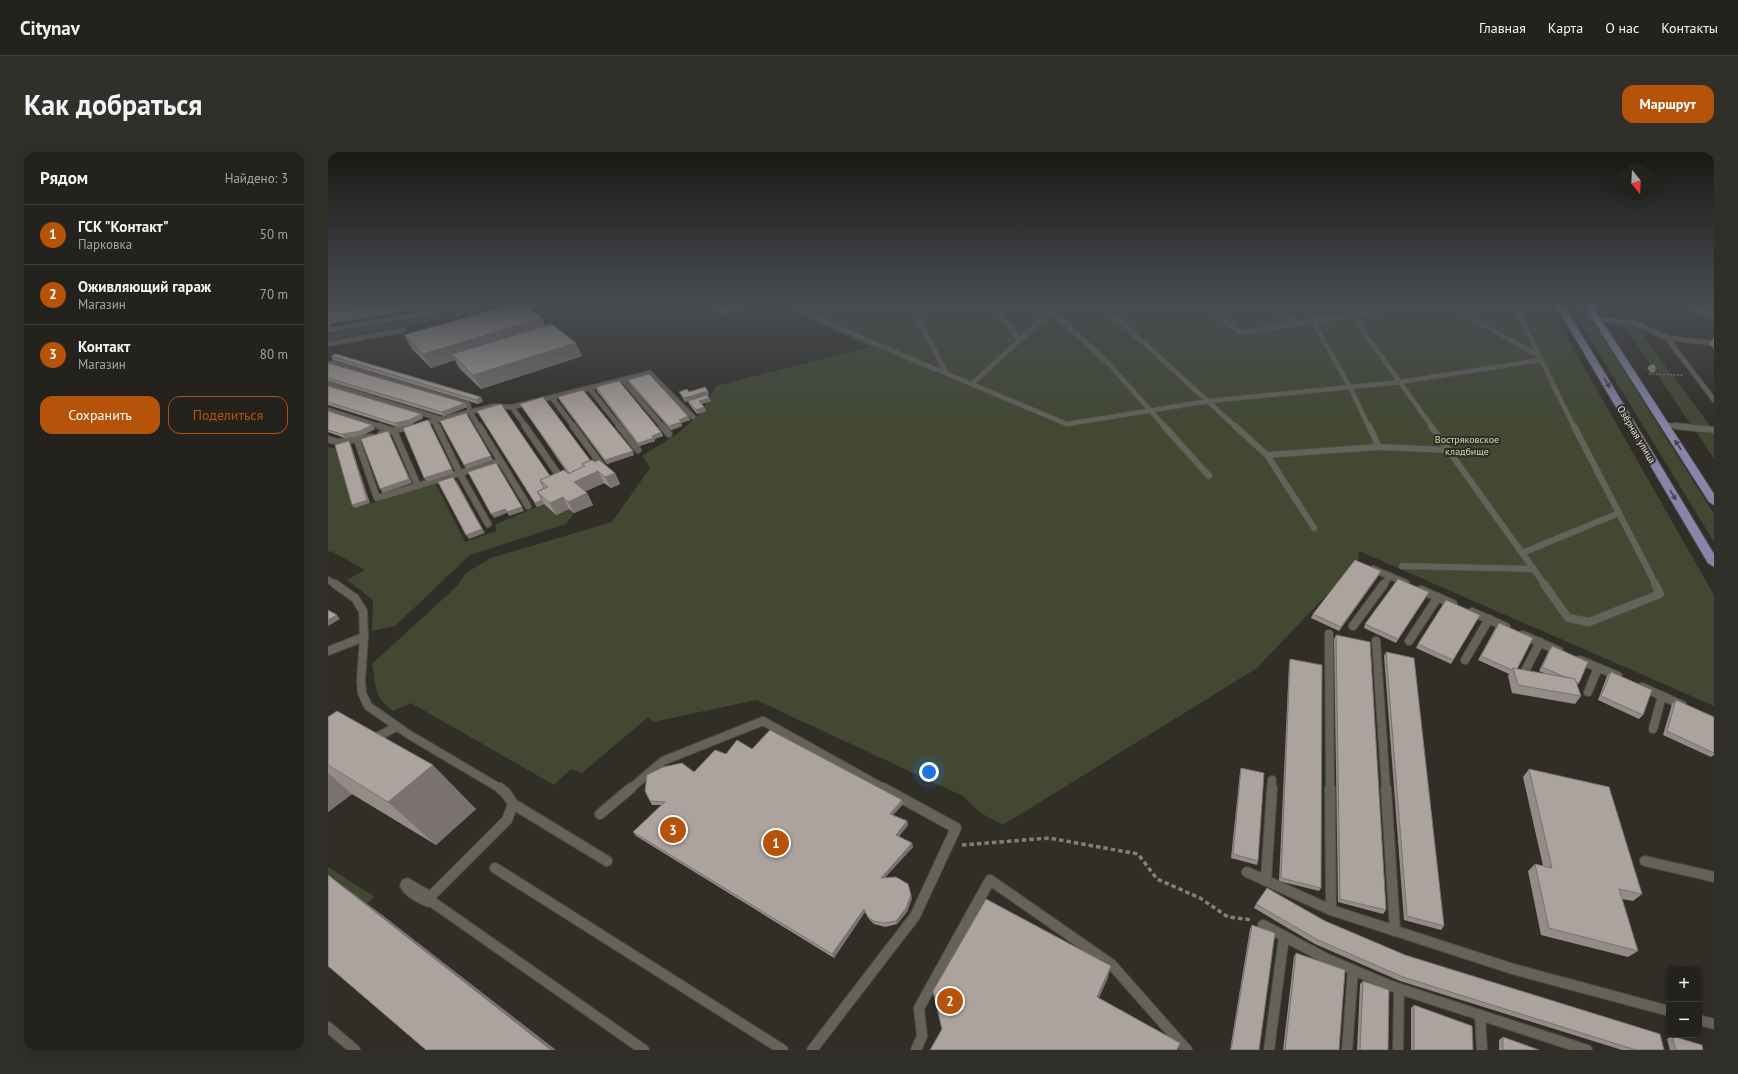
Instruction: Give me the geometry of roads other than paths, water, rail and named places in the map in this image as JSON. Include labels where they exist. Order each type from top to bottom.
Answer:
[{"type":"main road","name":"Озёрная улица","points":[[1584,346],[1714,563]]},
{"type":"main road","points":[[1614,346],[1712,497]]},
{"type":"street","points":[[408,886],[428,899]]},
{"type":"lane","points":[[880,346],[973,383],[1067,424],[1152,412],[1209,401],[1401,382],[1539,357]]},
{"type":"lane","points":[[932,346],[946,372]]},
{"type":"lane","points":[[973,383],[1014,346]]},
{"type":"lane","points":[[1090,346],[1109,364],[1209,476]]},
{"type":"lane","points":[[1148,346],[1267,455],[1314,528]]},
{"type":"lane","points":[[1327,346],[1350,387],[1379,447]]},
{"type":"lane","points":[[1374,346],[1568,618],[1589,622],[1660,594],[1534,346]]},
{"type":"lane","points":[[1519,346],[1539,357]]},
{"type":"lane","points":[[1673,346],[1714,400]]},
{"type":"lane","points":[[328,364],[333,363],[468,404],[470,412],[528,506]]},
{"type":"lane","points":[[328,439],[338,442],[357,440],[494,406],[512,407],[650,373],[693,417]]},
{"type":"lane","points":[[624,380],[669,434]]},
{"type":"lane","points":[[328,384],[442,419]]},
{"type":"lane","points":[[589,388],[638,450]]},
{"type":"lane","points":[[552,398],[603,467]]},
{"type":"lane","points":[[512,407],[564,483]]},
{"type":"lane","points":[[328,410],[394,431],[418,486]]},
{"type":"lane","points":[[434,421],[460,474],[488,524]]},
{"type":"lane","points":[[1664,425],[1714,430]]},
{"type":"lane","points":[[357,440],[377,498],[500,461]]},
{"type":"lane","points":[[1267,455],[1379,447],[1449,450]]},
{"type":"lane","points":[[1522,553],[1619,513]]},
{"type":"lane","points":[[1366,565],[1688,707]]},
{"type":"lane","points":[[1402,566],[1534,569]]},
{"type":"lane","points":[[1354,626],[1390,576]]},
{"type":"lane","points":[[328,580],[357,600],[363,608],[364,637],[360,681],[362,694],[367,705],[396,727],[495,784],[506,793],[513,804],[607,861]]},
{"type":"lane","points":[[1409,641],[1438,597]]},
{"type":"lane","points":[[1465,660],[1489,620]]},
{"type":"lane","points":[[1329,634],[1331,910]]},
{"type":"lane","points":[[328,651],[364,637]]},
{"type":"lane","points":[[1376,641],[1395,931]]},
{"type":"lane","points":[[1525,671],[1540,642]]},
{"type":"lane","points":[[1588,692],[1598,668]]},
{"type":"lane","points":[[1653,729],[1662,696]]},
{"type":"lane","points":[[600,814],[663,761],[763,722],[956,828],[950,845],[915,916],[812,1050]]},
{"type":"lane","points":[[363,744],[396,727]]},
{"type":"lane","points":[[1266,881],[1272,780]]},
{"type":"lane","points":[[513,804],[507,820],[428,899],[644,1050]]},
{"type":"lane","points":[[1646,861],[1714,877]]},
{"type":"lane","points":[[495,868],[783,1050]]},
{"type":"lane","points":[[1246,872],[1331,910],[1513,970],[1666,1011]]},
{"type":"lane","points":[[916,1050],[922,1036],[919,1008],[990,880],[1111,964],[1187,1050]]},
{"type":"lane","points":[[1262,924],[1327,960],[1399,989],[1480,1015],[1565,1046],[1587,1050]]},
{"type":"lane","points":[[1269,1050],[1284,936]]},
{"type":"lane","points":[[1347,1050],[1353,970]]},
{"type":"lane","points":[[1398,1050],[1399,989]]},
{"type":"lane","points":[[1480,1015],[1482,1050]]},
{"type":"lane","points":[[1702,1021],[1714,1024]]},
{"type":"lane","points":[[328,1027],[354,1050]]},
{"type":"place","name":"Контакт","points":[[673,830]]},
{"type":"place","name":"ГСК \"Контакт\"","points":[[776,843]]},
{"type":"place","name":"Оживляющий гараж","points":[[950,1001]]},
{"type":"park label","name":"Востряковское кладбище","points":[[1467,444]]}]
